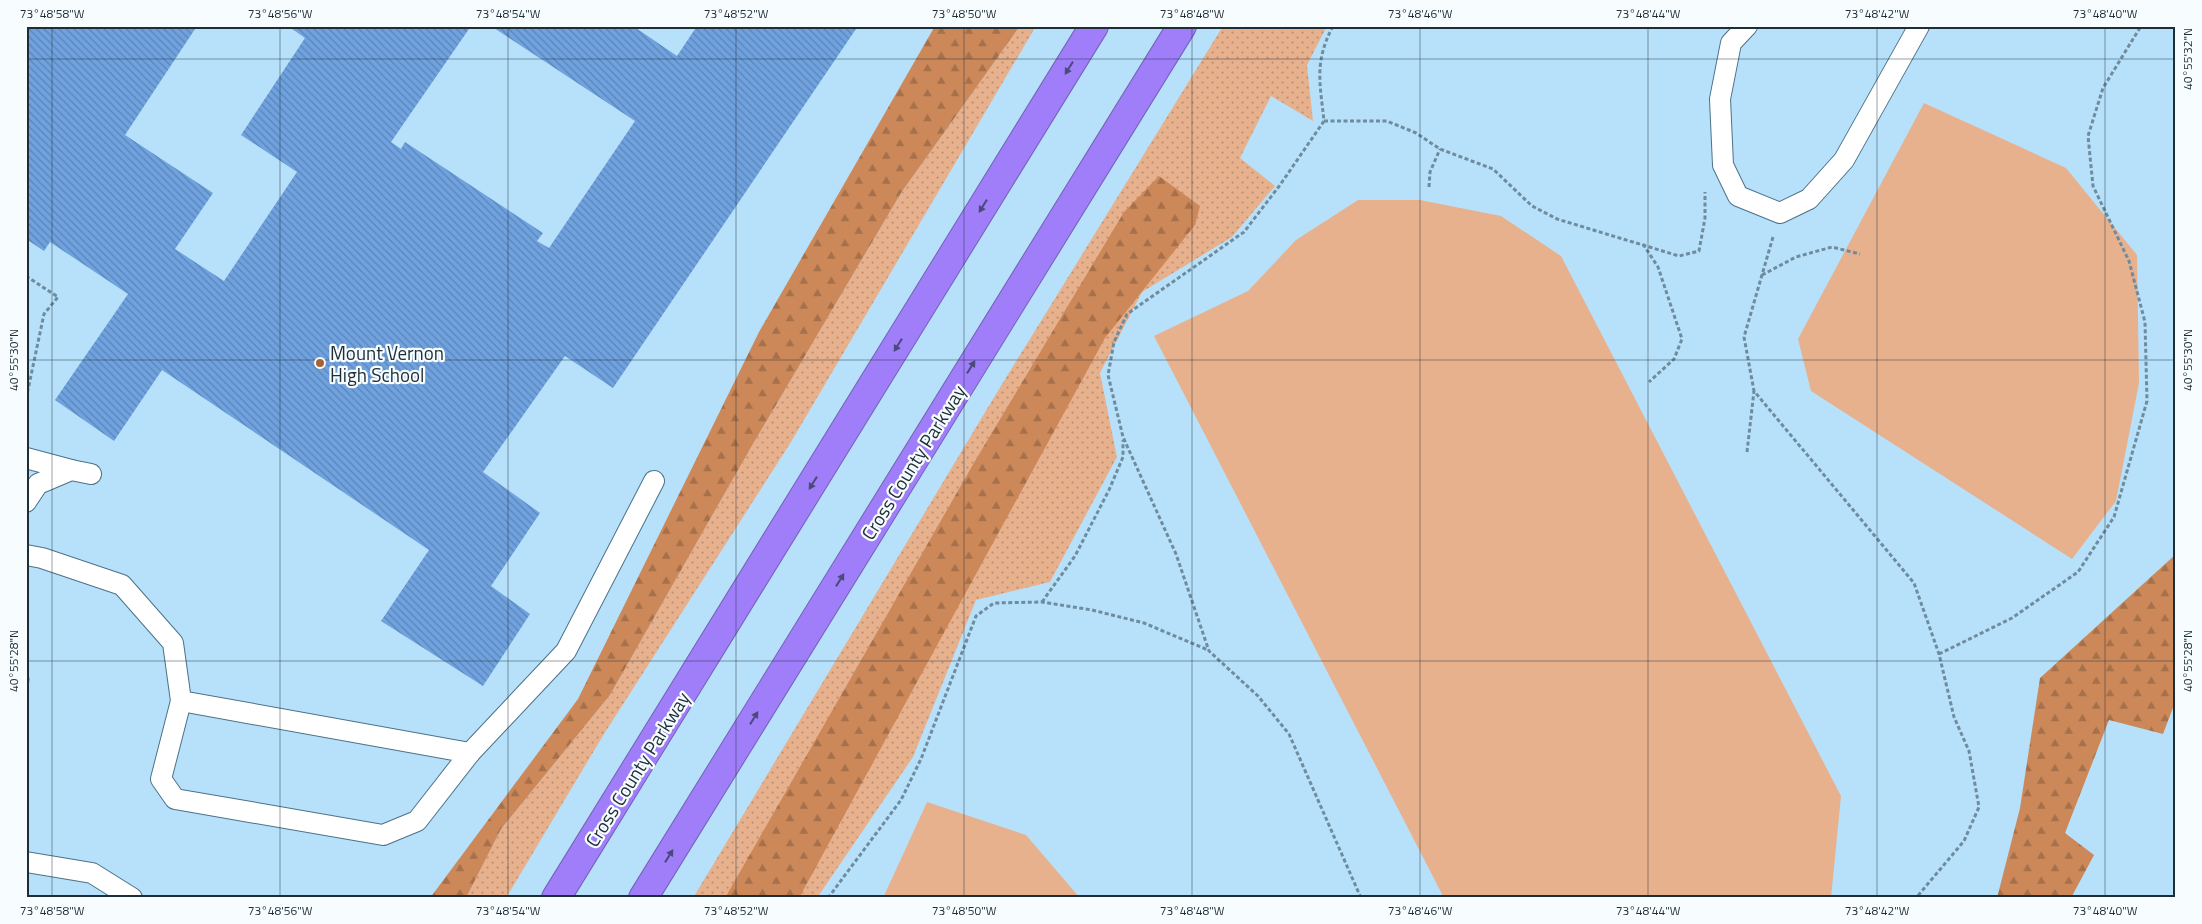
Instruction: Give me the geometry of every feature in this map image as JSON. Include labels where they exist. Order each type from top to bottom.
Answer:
[{"type":"highway","name":"Cross County Parkway","points":[[556,898],[1094,26]]},
{"type":"highway","name":"Cross County Parkway","points":[[643,898],[1182,26]]},
{"type":"lane","points":[[1747,26],[1731,43],[1720,99],[1723,165],[1738,196],[1780,213],[1810,199],[1844,160],[1919,26]]},
{"type":"lane","points":[[26,458],[91,474]]},
{"type":"lane","points":[[26,502],[38,484],[72,470]]},
{"type":"lane","points":[[26,539],[34,557],[122,585],[173,643],[182,701],[161,779],[175,799],[383,834],[417,821],[470,753],[566,651],[654,481]]},
{"type":"lane","points":[[182,701],[470,753]]},
{"type":"lane","points":[[26,862],[92,873],[132,898]]},
{"type":"path","points":[[1208,650],[1176,554],[1123,437],[1108,375],[1114,342],[1127,314],[1244,232],[1324,121],[1319,71],[1323,46],[1333,26]]},
{"type":"path","points":[[1939,654],[2012,618],[2078,572],[2114,517],[2146,401],[2145,322],[2129,261],[2093,186],[2088,136],[2103,88],[2141,26]]},
{"type":"path","points":[[1324,121],[1388,121],[1416,133],[1440,149],[1493,169],[1532,206],[1557,219],[1679,256],[1699,251],[1705,218],[1705,189]]},
{"type":"path","points":[[1429,187],[1430,172],[1440,149]]},
{"type":"path","points":[[1747,452],[1754,391],[1744,337],[1780,213]]},
{"type":"path","points":[[1642,244],[1658,267],[1682,339],[1674,359],[1649,382]]},
{"type":"path","points":[[1762,276],[1796,257],[1832,247],[1860,254]]},
{"type":"path","points":[[26,276],[58,297],[44,314],[26,399]]},
{"type":"path","points":[[1754,391],[1914,583],[1939,654],[1954,716],[1969,751],[1979,807],[1964,841],[1916,898]]},
{"type":"path","points":[[1042,602],[1075,556],[1109,490],[1123,457],[1123,437]]},
{"type":"path","points":[[828,898],[901,800],[921,759],[976,616],[994,603],[1042,602],[1092,610],[1144,623],[1208,650],[1258,696],[1289,734],[1361,898]]},
{"type":"shaded area","points":[[1020,26],[1036,26],[791,442],[604,734],[506,898],[466,898],[501,829],[610,695],[750,449],[901,193]]},
{"type":"shaded area","points":[[1223,26],[1327,26],[1307,65],[1313,121],[1271,96],[1240,158],[1275,186],[1232,237],[1142,292],[1100,373],[1117,457],[1050,582],[976,600],[913,757],[817,898],[693,898],[996,394]]},
{"type":"shaded area","points":[[1924,103],[2066,168],[2137,255],[2139,383],[2116,501],[2072,559],[1811,391],[1798,339]]},
{"type":"shaded area","points":[[1358,200],[1420,200],[1501,216],[1561,256],[1841,796],[1831,898],[1444,898],[1154,336],[1248,291],[1296,240]]},
{"type":"shaded area","points":[[927,802],[1026,835],[1080,898],[883,898]]},
{"type":"green space","points":[[935,26],[1020,26],[901,193],[750,449],[610,695],[501,829],[466,898],[430,898],[578,699],[759,332]]},
{"type":"green space","points":[[1159,176],[1200,206],[1195,225],[1105,338],[799,898],[725,898],[975,461],[1124,212]]},
{"type":"green space","points":[[2176,554],[2176,700],[2163,734],[2109,720],[2065,833],[2094,855],[2071,898],[1997,898],[2020,808],[2040,678]]},
{"type":"building","name":"Mount Vernon High School","points":[[26,26],[197,26],[125,135],[213,193],[175,249],[224,281],[297,172],[241,135],[305,38],[288,26],[471,26],[391,142],[401,149],[405,142],[543,233],[537,241],[549,248],[635,121],[491,26],[633,26],[677,56],[697,26],[858,26],[613,388],[565,356],[483,472],[540,513],[491,586],[530,614],[483,686],[381,621],[429,550],[162,370],[114,441],[55,400],[128,294],[50,242],[44,251],[26,239]]},
{"type":"building","points":[[26,677],[30,678],[27,694],[26,694]]},
{"type":"place","name":"Mount Vernon High School","points":[[320,363]]}]
